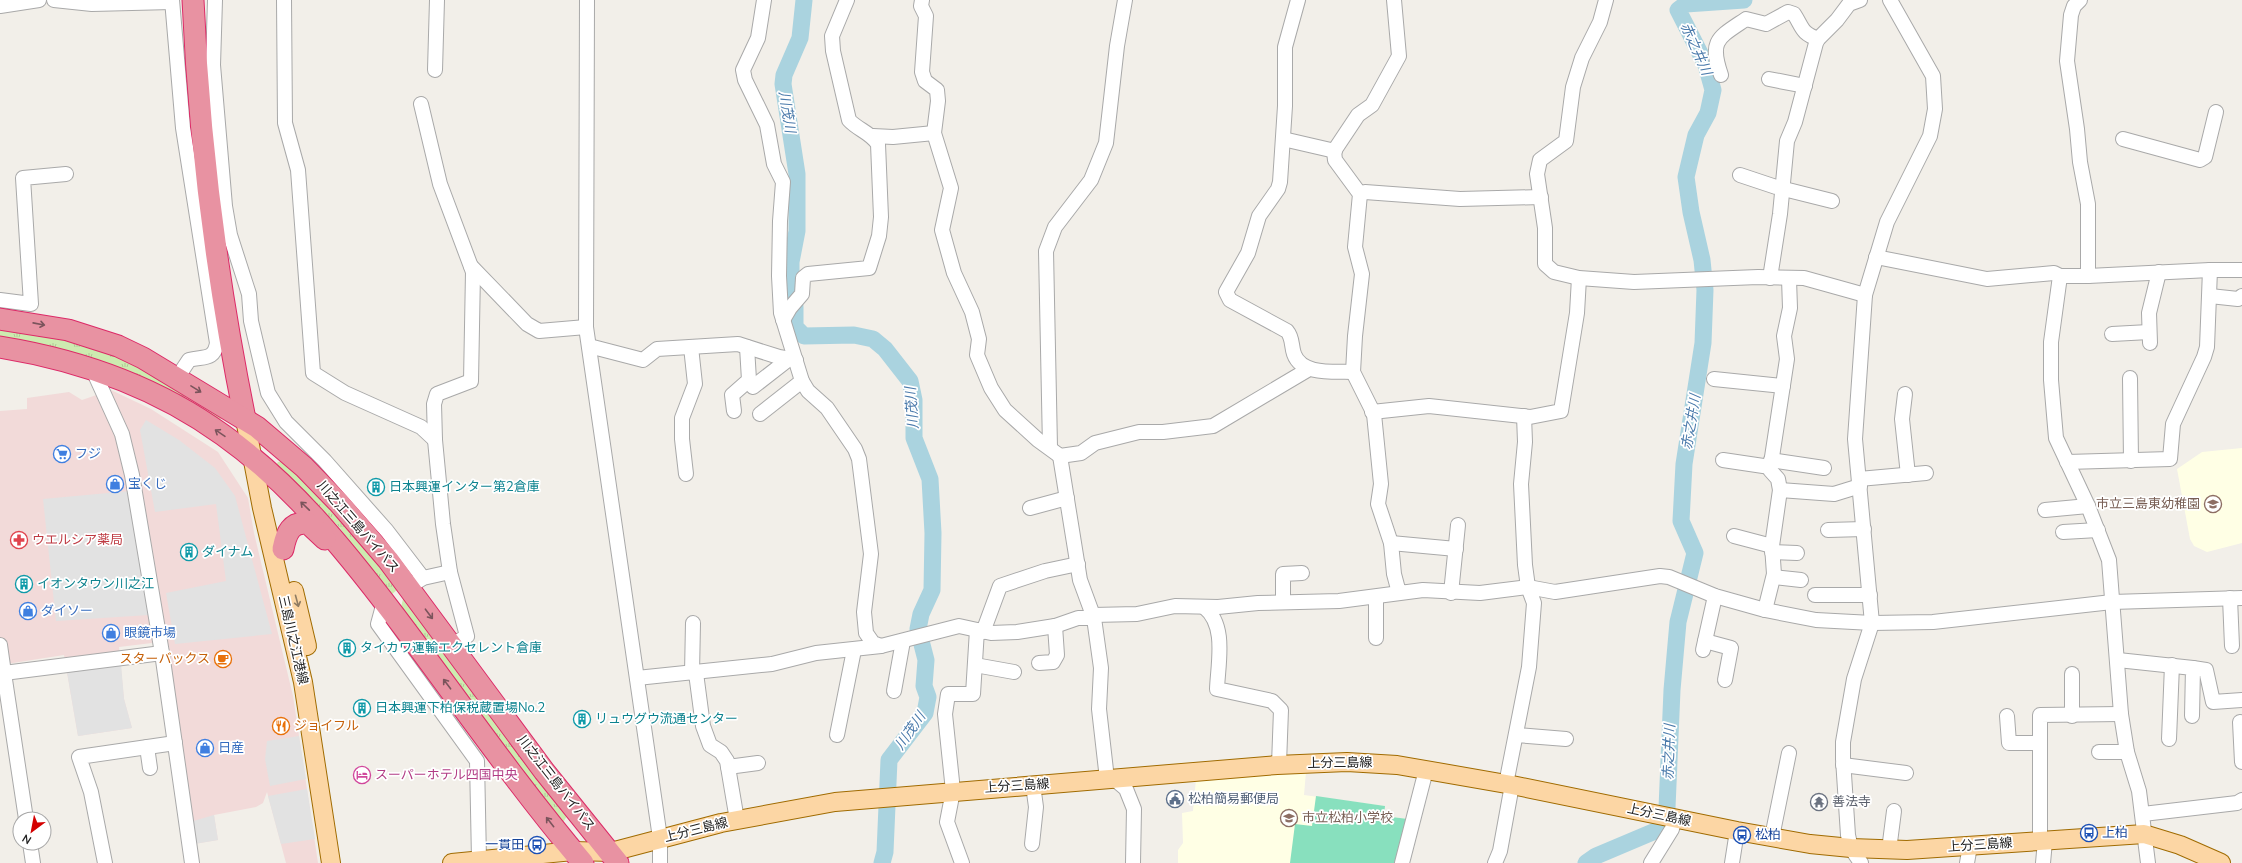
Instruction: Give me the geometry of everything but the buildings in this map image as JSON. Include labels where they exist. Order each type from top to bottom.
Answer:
[{"type":"highway","points":[[193,0],[197,89],[207,181],[235,367],[251,423]]},
{"type":"highway","name":"川之江三島バイパス","points":[[0,319],[68,330],[118,346],[177,378],[251,423],[304,467],[416,583],[452,645],[544,772],[614,857]]},
{"type":"highway","name":"川之江三島バイパス","points":[[0,348],[46,356],[92,368],[164,399],[224,435],[257,461],[310,510],[384,602],[518,781],[578,857]]},
{"type":"highway","points":[[283,549],[286,534],[291,527],[302,523],[309,524],[384,602]]},
{"type":"main road","name":"三島川之江港線","points":[[251,423],[257,461],[303,682],[331,863]]},
{"type":"main road","name":"三島川之江港線","points":[[257,461],[302,620],[317,700],[343,863]]},
{"type":"main road","name":"上分三島線","points":[[465,862],[578,857],[614,857],[660,838],[737,820],[835,802],[1279,764],[1372,762],[1509,784],[1737,831],[1851,848],[1969,855],[2043,841],[2144,834],[2180,845],[2221,863]]},
{"type":"street","points":[[0,6],[39,0]]},
{"type":"street","points":[[54,0],[92,4],[172,1],[186,128],[217,343],[216,351],[211,356],[189,360],[177,378]]},
{"type":"street","points":[[215,0],[213,65],[215,125],[230,235],[249,294],[251,322],[268,393],[286,422],[325,461],[387,531],[416,583],[450,572]]},
{"type":"street","points":[[284,0],[285,123],[298,170],[313,373],[345,393],[421,427],[435,440]]},
{"type":"street","points":[[435,70],[437,0]]},
{"type":"street","points":[[587,0],[586,327],[660,838],[660,863]]},
{"type":"street","points":[[764,0],[758,38],[743,70],[745,80],[767,125],[774,164],[783,182],[780,221],[779,276],[783,320],[793,360],[802,381],[808,391],[827,408],[855,449],[858,459],[871,554],[864,612],[866,633],[873,643],[881,646]]},
{"type":"street","points":[[847,0],[832,36],[833,51],[849,120],[854,126],[873,136],[893,137],[934,132]]},
{"type":"street","points":[[922,0],[921,6],[926,16],[922,72],[925,81],[937,90],[938,101],[934,132],[950,188],[942,230],[954,273],[972,312],[979,339],[978,355],[991,388],[1005,410],[1038,440],[1055,451],[1081,453],[1095,443],[1139,432],[1163,432],[1216,425],[1309,369],[1353,372]]},
{"type":"street","points":[[1125,0],[1117,46],[1106,143],[1091,180],[1053,233],[1046,251],[1046,296],[1055,451],[1066,498],[1080,580],[1094,616],[1101,668],[1100,710],[1110,779],[1126,789],[1134,809],[1133,863]]},
{"type":"street","points":[[1298,0],[1285,47],[1283,139],[1279,187],[1259,216],[1248,253],[1226,288],[1226,292],[1230,300],[1286,331],[1292,338],[1297,358],[1309,369]]},
{"type":"street","points":[[1394,0],[1399,56],[1372,105],[1358,115],[1335,151],[1335,160],[1360,194],[1355,247],[1362,274],[1353,372],[1372,412],[1381,484],[1378,504],[1391,543],[1394,574],[1398,589],[1402,592]]},
{"type":"street","points":[[1606,0],[1600,22],[1582,58],[1573,87],[1566,141],[1540,160],[1537,174],[1545,228],[1546,264],[1554,272],[1579,278],[1634,282],[1713,278],[1816,280],[1865,295]]},
{"type":"street","points":[[1770,278],[1787,141],[1795,122],[1818,39],[1838,20],[1849,4],[1860,0]]},
{"type":"street","points":[[1861,863],[1851,848],[1843,765],[1843,742],[1854,679],[1872,623],[1855,432],[1865,295],[1887,222],[1930,136],[1935,110],[1933,76],[1890,0]]},
{"type":"street","points":[[2080,0],[2074,6],[2071,14],[2067,61],[2078,129],[2080,162],[2088,204],[2088,276]]},
{"type":"street","points":[[1721,75],[1715,49],[1720,37],[1746,19],[1766,24],[1788,12],[1794,14],[1802,30],[1807,35],[1818,39]]},
{"type":"street","points":[[1769,79],[1805,86]]},
{"type":"street","points":[[421,104],[421,112],[440,184],[473,272],[472,381],[437,394],[434,404],[435,440],[450,572],[467,636],[452,645]]},
{"type":"street","points":[[2123,139],[2200,160],[2204,157],[2216,112]]},
{"type":"street","points":[[783,320],[793,304],[802,294],[803,278],[808,274],[869,268],[879,236],[881,217],[878,144],[873,136]]},
{"type":"street","points":[[1283,139],[1335,151]]},
{"type":"street","points":[[0,300],[31,304],[23,178],[66,174]]},
{"type":"street","points":[[1740,175],[1832,201]]},
{"type":"street","points":[[1360,194],[1365,192],[1460,199],[1541,197]]},
{"type":"street","points":[[1876,257],[1987,279],[2054,273],[2060,276],[2088,276],[2210,270],[2242,270]]},
{"type":"street","points":[[471,266],[527,324],[535,330],[586,327]]},
{"type":"street","points":[[2067,462],[2170,459],[2173,424],[2204,357],[2210,296],[2210,270]]},
{"type":"street","points":[[2112,334],[2149,337],[2149,313],[2159,272]]},
{"type":"street","points":[[2060,276],[2051,342],[2051,380],[2056,438],[2088,506],[2109,560],[2118,660],[2121,714],[2127,752],[2139,791],[2148,863]]},
{"type":"street","points":[[1372,412],[1428,406],[1524,416],[1561,411],[1577,312],[1579,278]]},
{"type":"street","points":[[1765,610],[1774,577],[1772,549],[1780,490],[1778,479],[1770,470],[1787,359],[1784,336],[1790,308],[1789,279]]},
{"type":"street","points":[[2210,296],[2238,299],[2242,296]]},
{"type":"street","points":[[589,346],[643,360],[657,349],[738,344],[793,360]]},
{"type":"street","points":[[686,474],[682,440],[682,418],[695,384],[691,347]]},
{"type":"street","points":[[734,412],[732,395],[749,380],[747,347]]},
{"type":"street","points":[[753,387],[793,360]]},
{"type":"street","points":[[92,368],[122,434],[132,475],[162,653],[192,863]]},
{"type":"street","points":[[2130,378],[2131,461]]},
{"type":"street","points":[[1714,379],[1783,386]]},
{"type":"street","points":[[760,414],[802,381]]},
{"type":"street","points":[[1905,394],[1902,419],[1908,475]]},
{"type":"street","points":[[1495,863],[1500,852],[1516,735],[1529,667],[1534,603],[1528,587],[1521,484],[1525,442],[1524,416]]},
{"type":"street","points":[[1723,460],[1824,468]]},
{"type":"street","points":[[1780,490],[1834,494],[1860,483],[1926,473]]},
{"type":"street","points":[[1030,508],[1066,498]]},
{"type":"street","points":[[2045,510],[2088,506]]},
{"type":"street","points":[[1451,593],[1458,525]]},
{"type":"street","points":[[1828,530],[1864,529]]},
{"type":"street","points":[[2062,532],[2098,530]]},
{"type":"street","points":[[1734,536],[1772,549],[1797,553]]},
{"type":"street","points":[[1391,543],[1456,549]]},
{"type":"street","points":[[962,863],[947,822],[953,791],[945,714],[948,694],[973,694],[974,665],[980,631],[1000,586],[1020,581],[1045,570],[1078,564]]},
{"type":"street","points":[[1283,602],[1283,574],[1302,573]]},
{"type":"street","points":[[637,678],[772,664],[816,653],[881,646],[959,626],[980,631],[1017,632],[1054,626],[1078,618],[1137,614],[1175,606],[1204,608],[1283,602],[1339,601],[1423,590],[1451,593],[1480,593],[1528,587],[1555,592],[1660,576],[1676,579],[1715,596],[1765,610],[1816,620],[1872,623],[1933,622],[2112,602],[2236,598],[2232,646]]},
{"type":"street","points":[[1774,577],[1801,580]]},
{"type":"street","points":[[1815,595],[1870,594]]},
{"type":"street","points":[[1376,596],[1376,638]]},
{"type":"street","points":[[1715,596],[1703,646],[1731,648],[1725,680]]},
{"type":"street","points":[[384,602],[378,624],[477,761],[465,862]]},
{"type":"street","points":[[1204,608],[1211,613],[1219,631],[1217,689],[1272,700],[1281,710],[1279,764]]},
{"type":"street","points":[[693,623],[694,673],[703,726],[710,745],[721,752],[728,767],[737,820]]},
{"type":"street","points":[[1039,663],[1053,662],[1057,655],[1054,626]]},
{"type":"street","points":[[894,692],[914,638]]},
{"type":"street","points":[[0,645],[2,673],[25,811]]},
{"type":"street","points":[[837,735],[854,650]]},
{"type":"street","points":[[2,673],[162,653]]},
{"type":"street","points":[[2118,660],[2206,670],[2213,702],[2242,700]]},
{"type":"street","points":[[974,665],[1014,672]]},
{"type":"street","points":[[2170,739],[2172,665]]},
{"type":"street","points":[[2192,716],[2193,668]]},
{"type":"street","points":[[2072,674],[2072,716]]},
{"type":"street","points":[[2044,863],[2040,715],[2072,716],[2121,714]]},
{"type":"street","points":[[2007,716],[2008,743],[2040,743]]},
{"type":"street","points":[[2240,722],[2242,762]]},
{"type":"street","points":[[1516,735],[1557,741]]},
{"type":"street","points":[[105,863],[91,792],[79,757],[175,744]]},
{"type":"street","points":[[147,747],[150,768]]},
{"type":"street","points":[[2099,752],[2127,752]]},
{"type":"street","points":[[1772,837],[1789,753]]},
{"type":"street","points":[[728,767],[758,763]]},
{"type":"street","points":[[1843,765],[1906,773]]},
{"type":"street","points":[[1402,863],[1426,770]]},
{"type":"street","points":[[1032,844],[1036,807],[1033,785]]},
{"type":"street","points":[[2143,814],[2242,800]]},
{"type":"street","points":[[1888,850],[1894,811]]},
{"type":"street","points":[[1651,863],[1672,829],[1667,816]]},
{"type":"street","points":[[1732,863],[1737,831]]},
{"type":"street","points":[[31,851],[33,863]]},
{"type":"shaded area","name":"イオンタウン川之江","points":[[111,390],[151,409],[218,452],[248,498],[254,533],[293,696],[318,863],[286,863],[267,792],[263,803],[256,807],[214,815],[218,840],[194,844],[168,652],[152,643],[119,647],[124,699],[132,728],[78,736],[64,655],[0,665],[0,411],[27,409],[27,398],[69,392],[82,400]]},
{"type":"shaded area","points":[[146,420],[179,440],[215,468],[235,496],[272,634],[175,644],[166,593],[226,581],[216,504],[155,512],[140,430]]},
{"type":"shaded area","name":"市立三島東幼稚園","points":[[2242,448],[2242,543],[2207,552],[2194,546],[2190,539],[2177,469],[2202,452]]},
{"type":"shaded area","points":[[130,491],[149,615],[56,621],[43,499]]},
{"type":"shaded area","points":[[121,664],[124,699],[132,728],[78,736],[67,672]]},
{"type":"shaded area","points":[[299,736],[306,779],[270,786],[265,759],[267,741]]},
{"type":"shaded area","name":"市立松柏小学校","points":[[1306,772],[1304,795],[1385,806],[1384,816],[1408,819],[1398,863],[1178,863],[1178,850],[1183,843],[1182,813],[1193,811],[1196,779]]},
{"type":"shaded area","points":[[307,789],[315,839],[281,844],[268,796]]},
{"type":"shaded area","points":[[214,815],[218,840],[194,844],[190,822]]},
{"type":"green space","points":[[0,325],[17,327],[118,355],[222,418],[219,420],[0,339]]},
{"type":"green space","points":[[284,461],[343,517],[398,589],[391,595],[360,559],[340,528],[276,465],[278,462]]},
{"type":"green space","points":[[407,595],[565,811],[567,816],[562,824],[558,824],[401,607],[403,599]]},
{"type":"green space","points":[[1316,796],[1385,806],[1384,816],[1408,819],[1398,863],[1290,863],[1295,824],[1312,826]]},
{"type":"waterway","name":"川茂川","points":[[804,0],[800,38],[784,75],[783,84],[797,174],[797,231],[791,262],[791,301],[795,307],[795,327],[804,336],[854,335],[873,339],[885,349],[910,381],[914,400],[914,438],[930,479],[933,533],[932,590],[921,614],[918,629],[926,660],[924,686],[928,697],[925,713],[889,760],[885,852],[882,863]]},
{"type":"waterway","name":"赤之井川","points":[[1586,863],[1596,856],[1660,829],[1667,808],[1672,690],[1678,622],[1695,553],[1681,521],[1684,464],[1703,343],[1705,290],[1702,260],[1691,212],[1686,177],[1696,135],[1708,113],[1713,90],[1706,65],[1678,10],[1686,4],[1744,0]]},
{"type":"place","name":"フジ","points":[[62,454]]},
{"type":"place","name":"宝くじ","points":[[115,484]]},
{"type":"place","name":"日本興運インター第2倉庫","points":[[376,487]]},
{"type":"place","name":"市立三島東幼稚園","points":[[2213,504]]},
{"type":"place","name":"ウエルシア薬局","points":[[19,540]]},
{"type":"place","name":"ダイナム","points":[[189,552]]},
{"type":"place","name":"イオンタウン川之江","points":[[24,584]]},
{"type":"place","name":"ダイソー","points":[[28,611]]},
{"type":"place","name":"眼鏡市場","points":[[111,633]]},
{"type":"place","name":"タイカワ運輸エクセレント倉庫","points":[[347,648]]},
{"type":"place","name":"スターバックス","points":[[223,659]]},
{"type":"place","name":"日本興運下柏保税蔵置場No.2","points":[[362,708]]},
{"type":"place","name":"リュウグウ流通センター","points":[[582,719]]},
{"type":"place","name":"ジョイフル","points":[[281,726]]},
{"type":"place","name":"日産","points":[[205,748]]},
{"type":"place","name":"スーパーホテル四国中央","points":[[362,775]]},
{"type":"place","name":"松柏簡易郵便局","points":[[1175,799]]},
{"type":"place","name":"善法寺","points":[[1819,802]]},
{"type":"place","name":"市立松柏小学校","points":[[1289,818]]},
{"type":"place","name":"上柏","points":[[2089,833]]},
{"type":"place","name":"松柏","points":[[1742,835]]},
{"type":"place","name":"一貫田","points":[[537,845]]}]
